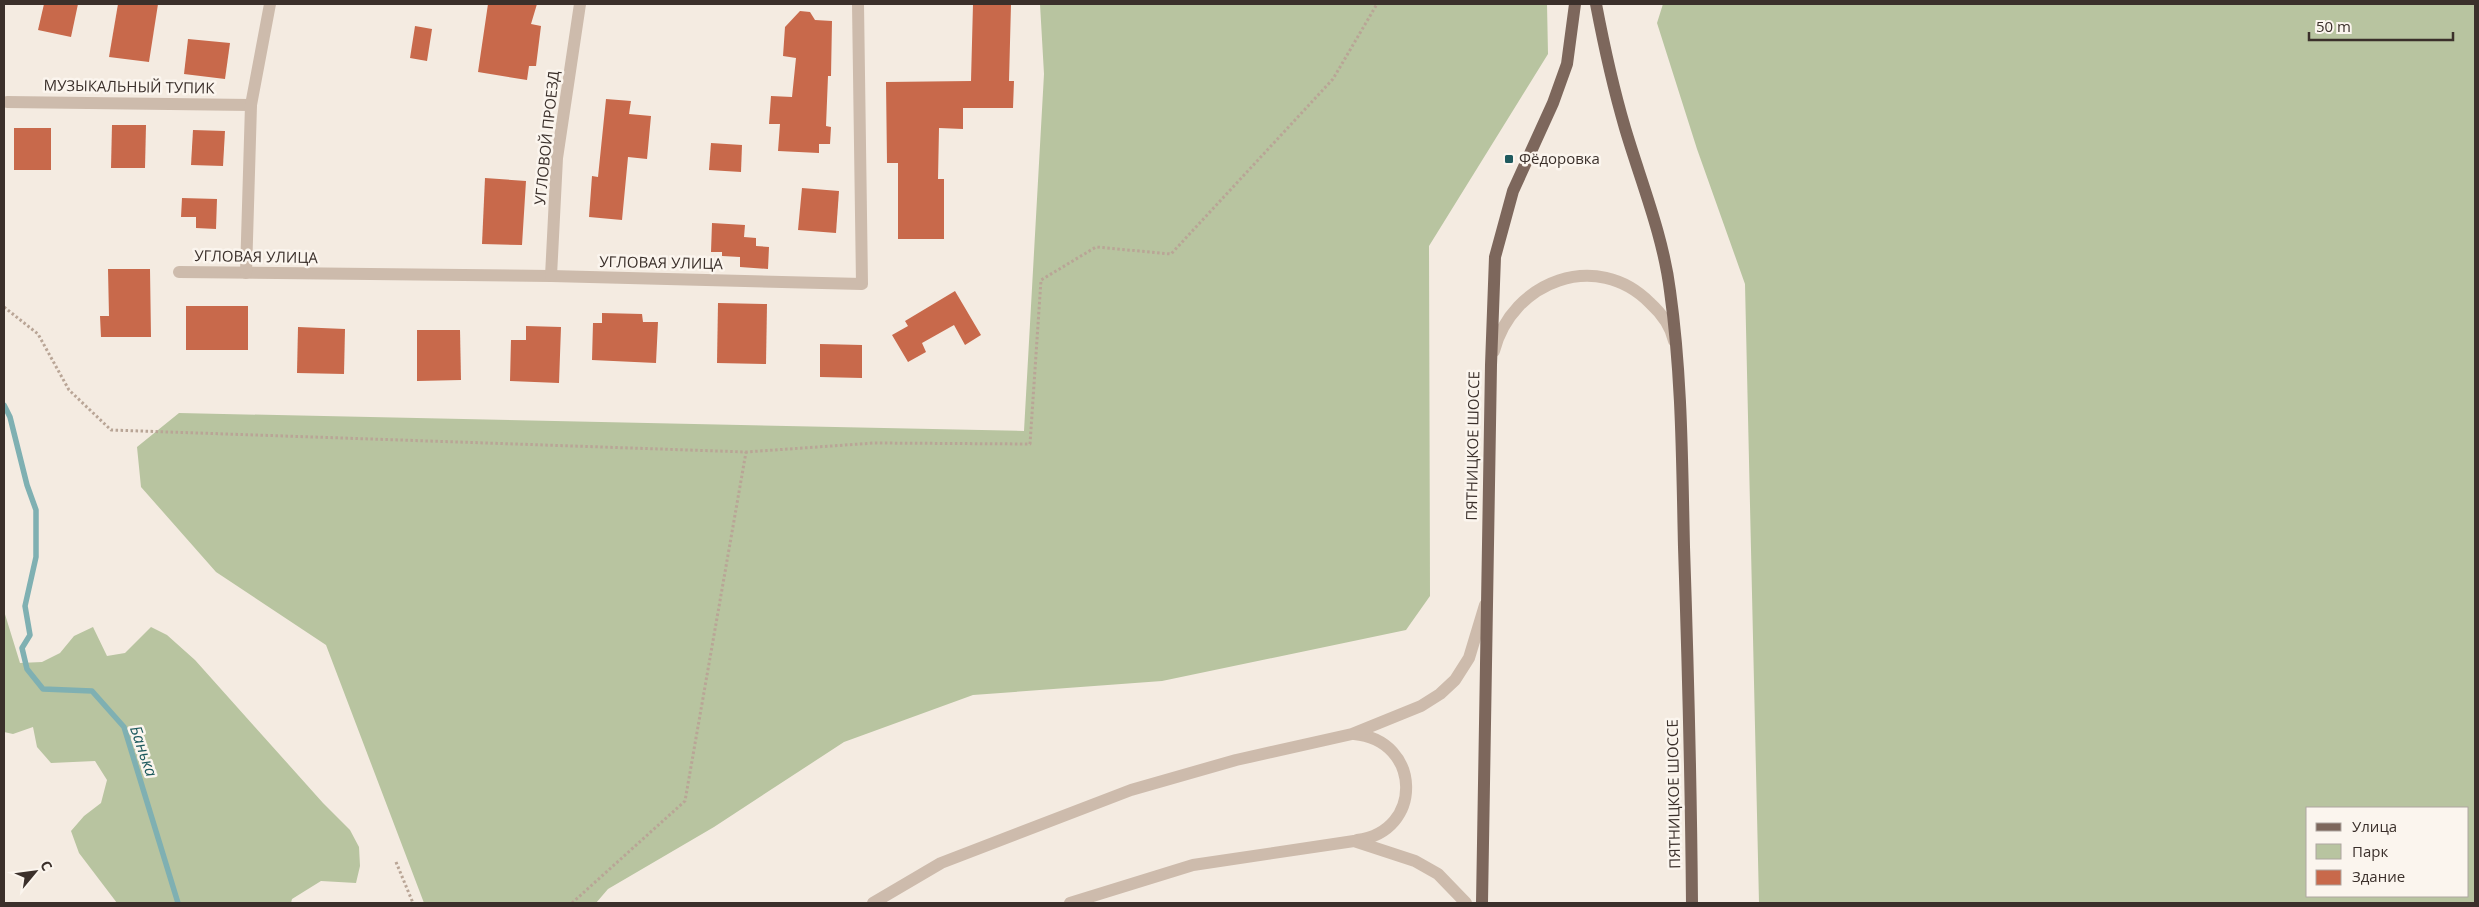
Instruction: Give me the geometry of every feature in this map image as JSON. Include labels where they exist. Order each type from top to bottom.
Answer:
[{"type":"main road","name":"ПЯТНИЦКОЕ ШОССЕ","points":[[1482,903],[1486,603],[1495,257],[1513,191],[1553,103],[1567,64],[1574,4]]},
{"type":"main road","name":"ПЯТНИЦКОЕ ШОССЕ","points":[[1596,4],[1606,58],[1654,221],[1670,289],[1677,354],[1691,790],[1692,903]]},
{"type":"street","points":[[246,273],[251,105],[270,4]]},
{"type":"street","name":"УГЛОВОЙ ПРОЕЗД","points":[[551,276],[557,158],[580,4]]},
{"type":"street","name":"УГЛОВАЯ УЛИЦА","points":[[179,272],[551,276],[862,284],[858,4]]},
{"type":"street","name":"МУЗЫКАЛЬНЫЙ ТУПИК","points":[[7,102],[251,105]]},
{"type":"street","points":[[1491,364],[1504,324],[1525,299],[1553,282],[1585,276],[1617,282],[1645,298],[1666,322],[1677,354]]},
{"type":"street","points":[[873,903],[941,863],[1130,790],[1236,760],[1352,734],[1421,706],[1440,694],[1456,680],[1469,658],[1486,603]]},
{"type":"street","points":[[1070,903],[1193,866],[1376,836],[1393,822],[1400,813],[1406,792],[1404,770],[1392,751],[1374,738],[1352,734]]},
{"type":"street","points":[[1354,840],[1415,861],[1438,874],[1466,903]]},
{"type":"path","points":[[4,307],[38,334],[69,390],[111,430],[746,452],[874,443],[1030,444],[1041,280],[1096,247],[1170,254],[1333,79],[1377,4]]},
{"type":"path","points":[[572,903],[685,801],[746,452]]},
{"type":"path","points":[[396,862],[413,903]]},
{"type":"green space","points":[[1040,4],[1547,4],[1548,54],[1429,246],[1430,596],[1406,630],[1162,681],[973,695],[844,742],[714,827],[608,889],[596,903],[424,903],[326,645],[216,572],[141,487],[137,447],[179,413],[1024,431],[1044,74]]},
{"type":"green space","points":[[1663,4],[2475,4],[2475,903],[1759,903],[1745,284],[1697,149],[1657,23]]},
{"type":"green space","points":[[4,611],[20,663],[42,662],[60,653],[74,636],[93,627],[107,656],[125,653],[151,627],[167,635],[195,660],[323,803],[350,830],[359,847],[360,866],[356,883],[321,881],[292,899],[291,903],[117,903],[79,853],[71,831],[84,816],[101,803],[107,780],[95,761],[51,763],[37,747],[33,727],[13,734],[4,732]]},
{"type":"building","points":[[44,4],[78,4],[71,37],[38,30]]},
{"type":"building","points":[[118,4],[158,4],[149,62],[109,57]]},
{"type":"building","points":[[488,4],[537,4],[531,24],[541,26],[536,66],[529,66],[527,80],[478,72]]},
{"type":"building","points":[[973,4],[1011,4],[1009,81],[1014,81],[1013,108],[963,108],[963,129],[939,128],[938,179],[944,179],[944,239],[898,239],[898,163],[887,163],[886,82],[971,81]]},
{"type":"building","points":[[800,11],[810,12],[815,20],[832,21],[831,76],[828,76],[826,126],[831,127],[830,144],[819,144],[819,153],[778,151],[780,124],[769,124],[771,96],[792,97],[796,58],[783,56],[785,27]]},
{"type":"building","points":[[415,26],[432,29],[427,61],[410,58]]},
{"type":"building","points":[[188,39],[230,43],[225,79],[184,74]]},
{"type":"building","points":[[606,99],[631,101],[629,114],[651,116],[647,159],[628,157],[622,220],[589,217],[592,176],[598,177]]},
{"type":"building","points":[[112,125],[146,125],[145,168],[111,168]]},
{"type":"building","points":[[14,128],[51,128],[51,170],[14,170]]},
{"type":"building","points":[[193,130],[225,131],[223,166],[191,165]]},
{"type":"building","points":[[711,143],[742,145],[741,172],[709,170]]},
{"type":"building","points":[[485,178],[526,181],[522,245],[482,244]]},
{"type":"building","points":[[802,188],[839,191],[836,233],[798,230]]},
{"type":"building","points":[[182,198],[217,199],[216,229],[196,228],[196,217],[181,217]]},
{"type":"building","points":[[712,223],[745,225],[744,237],[756,238],[756,246],[769,247],[768,269],[740,267],[740,257],[722,256],[722,252],[711,252]]},
{"type":"building","points":[[108,269],[150,269],[151,337],[101,337],[100,316],[109,316]]},
{"type":"building","points":[[955,291],[981,335],[965,345],[954,325],[922,343],[926,352],[908,362],[892,335],[908,326],[905,321]]},
{"type":"building","points":[[718,303],[767,304],[766,364],[717,363]]},
{"type":"building","points":[[186,306],[248,306],[248,350],[186,350]]},
{"type":"building","points":[[602,313],[642,314],[643,322],[658,322],[656,363],[592,360],[593,323],[602,323]]},
{"type":"building","points":[[526,326],[561,327],[559,383],[510,381],[511,340],[526,340]]},
{"type":"building","points":[[298,327],[345,329],[344,374],[297,373]]},
{"type":"building","points":[[417,330],[460,330],[461,380],[417,381]]},
{"type":"building","points":[[820,344],[862,345],[862,378],[820,377]]},
{"type":"waterway","name":"Банька","points":[[4,405],[10,417],[27,485],[36,510],[36,557],[25,606],[30,635],[22,648],[27,669],[43,689],[92,691],[124,727],[178,903]]},
{"type":"place","name":"Фёдоровка","points":[[1509,159]]}]
